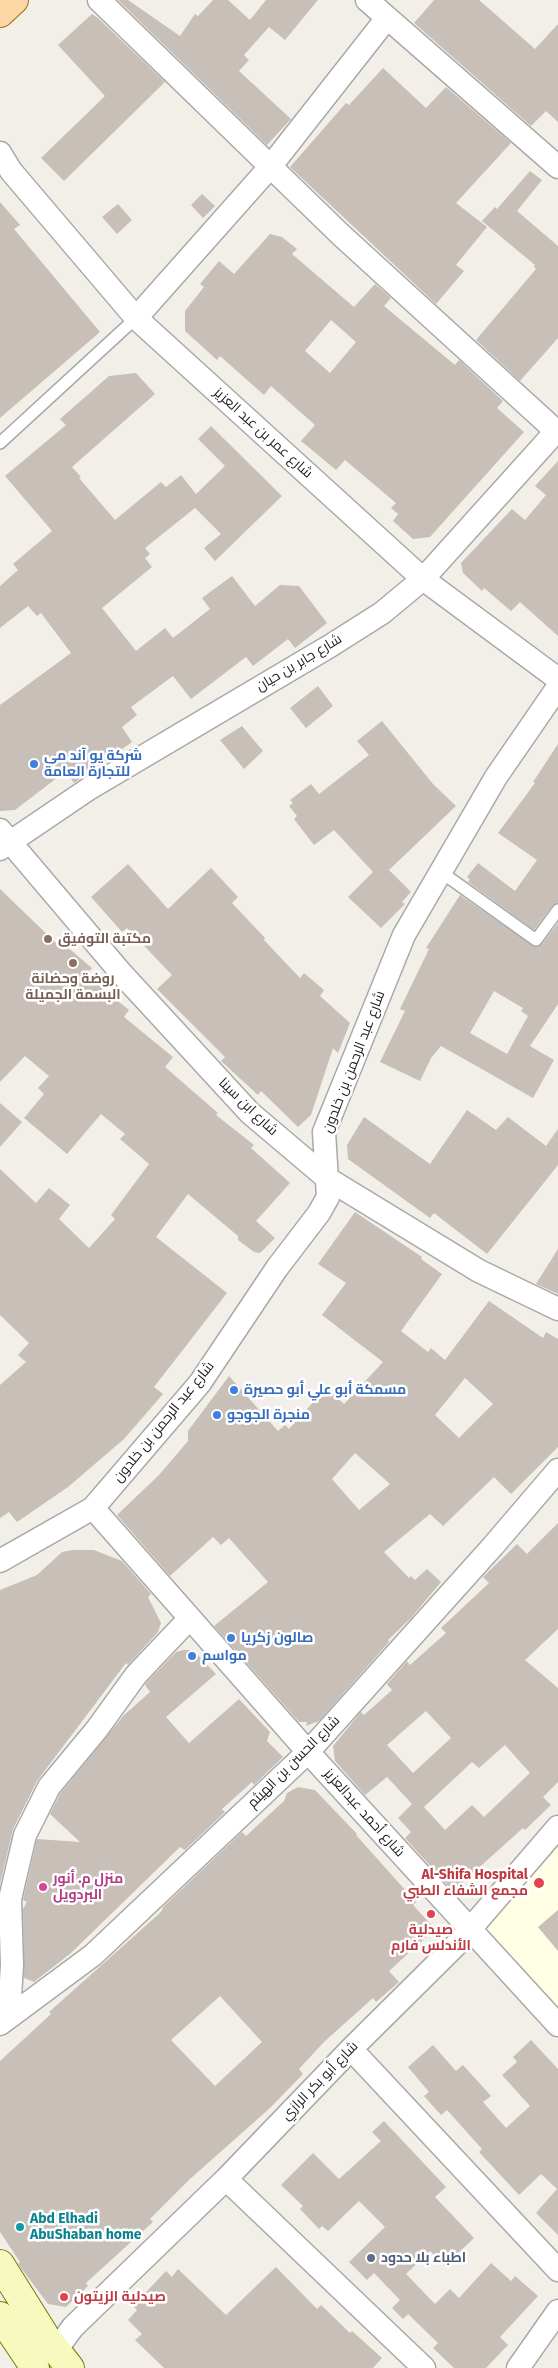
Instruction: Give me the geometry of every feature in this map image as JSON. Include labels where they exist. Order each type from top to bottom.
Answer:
[{"type":"main road","points":[[0,13],[14,0]]},
{"type":"main road","points":[[0,2264],[40,2359]]},
{"type":"main road","points":[[0,2316],[40,2359]]},
{"type":"street","points":[[99,0],[270,167],[557,430]]},
{"type":"street","points":[[367,0],[558,168]]},
{"type":"street","points":[[136,318],[270,167],[387,18]]},
{"type":"street","name":"شارع عمر بن عبد العزيز","points":[[0,153],[11,171],[136,318],[423,579],[558,679]]},
{"type":"street","name":"شارع جابر بن حيان","points":[[3,840],[330,646],[382,613],[423,579],[557,430]]},
{"type":"street","name":"شارع عبد الرحمن بن خلدون","points":[[0,1561],[93,1508],[200,1383],[277,1268],[319,1213],[328,1197],[324,1132],[404,935],[496,777],[558,687]]},
{"type":"street","name":"شارع ابن سينا","points":[[3,840],[122,974],[250,1113],[328,1180],[479,1271],[558,1309]]},
{"type":"street","name":"شارع الحسن بن الهيثم","points":[[0,2023],[93,1955],[308,1752],[493,1546],[558,1470]]},
{"type":"street","name":"شارع أحمد عبدالعزيز","points":[[93,1508],[308,1752],[558,2025]]},
{"type":"street","points":[[0,2023],[10,1997],[12,1965],[10,1899],[25,1835],[49,1787],[97,1729],[136,1675],[190,1618]]},
{"type":"street","name":"شارع أبو بكر الرازي","points":[[40,2359],[226,2179],[350,2049],[470,1928],[558,1827]]},
{"type":"street","points":[[350,2049],[558,2270]]},
{"type":"street","points":[[226,2179],[424,2368]]},
{"type":"street","points":[[518,2368],[558,2311]]},
{"type":"lane","points":[[0,443],[136,318]]},
{"type":"lane","points":[[441,872],[536,940],[558,910]]},
{"type":"shaded area","name":"Al-Shifa Hospital مجمع الشفاء الطبي","points":[[558,1838],[558,2013],[483,1927]]},
{"type":"building","points":[[118,0],[128,0],[180,36],[195,14],[198,16],[213,0],[228,0],[250,20],[266,0],[318,0],[285,40],[269,27],[244,55],[249,60],[239,71],[291,119],[267,145]]},
{"type":"building","points":[[434,0],[479,0],[535,49],[558,24],[558,122],[546,111],[531,126],[414,23]]},
{"type":"building","points":[[92,14],[165,82],[64,181],[41,158],[105,96],[58,45]]},
{"type":"building","points":[[383,68],[426,108],[446,87],[511,143],[456,203],[487,227],[456,265],[464,271],[436,304],[290,167],[346,103],[349,105]]},
{"type":"building","points":[[530,171],[542,180],[517,211],[558,246],[558,338],[520,381],[476,340],[536,269],[535,265],[482,221],[495,207],[497,209]]},
{"type":"building","points":[[202,194],[215,206],[203,218],[191,205]]},
{"type":"building","points":[[0,202],[20,225],[14,229],[100,332],[0,418]]},
{"type":"building","points":[[118,204],[132,220],[117,234],[102,217]]},
{"type":"building","points":[[270,234],[282,237],[297,249],[292,254],[354,307],[375,284],[391,298],[384,306],[455,365],[459,360],[503,401],[497,408],[524,432],[430,537],[413,539],[393,521],[398,514],[391,508],[396,503],[345,460],[336,470],[301,441],[315,425],[271,386],[264,395],[220,356],[217,360],[185,331],[185,311],[204,287],[200,284],[219,261],[234,274]],"holes":[[[331,320],[356,342],[330,373],[305,351]]]},
{"type":"building","points":[[136,373],[155,394],[72,467],[115,520],[161,482],[166,487],[181,475],[196,494],[225,466],[198,439],[211,426],[282,496],[215,561],[204,548],[221,534],[195,508],[145,548],[150,554],[145,558],[152,567],[102,608],[136,651],[165,628],[173,638],[210,609],[202,598],[232,576],[255,606],[280,585],[299,586],[327,623],[295,648],[288,639],[253,666],[246,657],[191,699],[173,676],[131,707],[137,715],[122,727],[132,742],[74,783],[66,771],[15,810],[0,811],[0,705],[71,653],[41,613],[37,616],[28,606],[0,628],[0,586],[18,570],[13,564],[52,531],[5,476],[66,425],[60,419],[109,376]]},
{"type":"building","points":[[558,461],[558,636],[520,602],[511,611],[484,588],[482,591],[463,573],[461,563],[512,509],[525,520],[546,495],[535,486]]},
{"type":"building","points":[[318,686],[333,706],[306,728],[290,708]]},
{"type":"building","points":[[382,721],[433,784],[456,806],[389,870],[411,892],[402,902],[405,904],[381,928],[348,897],[373,872],[334,830],[314,845],[294,819],[297,816],[289,806],[293,803],[290,800],[311,784],[319,794],[369,755],[357,741]]},
{"type":"building","points":[[242,726],[263,751],[244,769],[220,740]]},
{"type":"building","points":[[558,744],[558,903],[552,906],[534,930],[468,882],[470,879],[467,877],[478,863],[515,891],[537,860],[498,833],[535,783],[533,782]]},
{"type":"building","points":[[128,864],[168,909],[211,868],[238,897],[232,903],[265,938],[264,940],[300,978],[304,973],[324,990],[320,996],[350,1023],[338,1053],[333,1048],[311,1115],[298,1127],[261,1091],[258,1095],[221,1061],[225,1057],[157,989],[172,975],[127,928],[122,932],[91,897]]},
{"type":"building","points":[[0,889],[57,944],[60,941],[92,968],[86,975],[129,1010],[124,1017],[173,1057],[165,1067],[218,1113],[216,1115],[254,1145],[251,1148],[290,1183],[256,1221],[275,1238],[260,1253],[254,1252],[238,1240],[238,1236],[188,1194],[156,1237],[227,1293],[154,1387],[163,1394],[124,1439],[68,1487],[17,1522],[9,1512],[0,1518],[0,1385],[26,1362],[18,1355],[29,1343],[0,1315],[0,1169],[36,1203],[49,1188],[70,1205],[59,1219],[89,1248],[115,1219],[111,1215],[149,1164],[120,1139],[125,1134],[101,1114],[67,1154],[24,1118],[44,1094],[38,1088],[49,1076],[25,1056],[0,1082]]},
{"type":"building","points":[[460,895],[535,947],[542,944],[558,923],[558,1004],[530,1046],[554,1060],[533,1098],[441,1046],[431,1058],[420,1081],[380,1062],[405,1011],[400,1009],[429,949],[426,948]],"holes":[[[494,991],[523,1008],[521,1011],[528,1016],[507,1054],[470,1033]]]},
{"type":"building","points":[[0,1103],[22,1122],[0,1147]]},
{"type":"building","points":[[467,1110],[496,1130],[508,1117],[546,1146],[558,1129],[558,1165],[487,1254],[434,1213],[430,1218],[348,1159],[347,1145],[364,1117],[430,1164]]},
{"type":"building","points":[[355,1212],[422,1257],[421,1259],[442,1274],[401,1331],[428,1352],[431,1348],[445,1360],[489,1301],[543,1338],[546,1332],[558,1339],[558,1447],[511,1494],[494,1477],[443,1526],[430,1514],[384,1552],[409,1578],[411,1576],[415,1580],[427,1569],[441,1582],[411,1618],[388,1640],[389,1642],[319,1721],[306,1726],[307,1722],[299,1722],[214,1626],[268,1582],[229,1538],[221,1545],[213,1537],[170,1576],[117,1515],[159,1475],[188,1441],[188,1431],[229,1376],[278,1431],[285,1425],[289,1429],[326,1388],[344,1404],[383,1362],[322,1315],[346,1283],[318,1264]],"holes":[[[465,1378],[493,1404],[459,1438],[435,1415]],[[355,1453],[390,1484],[359,1510],[332,1479]]]},
{"type":"building","points":[[558,1249],[558,1294],[536,1284]]},
{"type":"building","points":[[558,1523],[558,1629],[525,1660],[558,1688],[558,1782],[543,1797],[551,1805],[525,1830],[523,1828],[453,1891],[405,1838],[411,1832],[398,1818],[412,1804],[387,1777],[365,1795],[335,1761],[333,1746],[361,1712],[364,1715],[392,1690],[387,1684],[407,1661],[410,1665],[446,1633],[441,1628],[489,1583],[483,1577],[517,1544],[527,1554]],"holes":[[[426,1711],[451,1738],[413,1773],[387,1745]],[[505,1745],[530,1773],[484,1817],[472,1805],[445,1830],[424,1807],[472,1762],[479,1768]]]},
{"type":"building","points":[[94,1550],[122,1561],[151,1594],[148,1597],[161,1623],[158,1632],[128,1665],[126,1663],[37,1781],[13,1829],[0,1884],[0,1590],[37,1575],[62,1552]]},
{"type":"building","points":[[193,1650],[216,1674],[166,1717],[189,1743],[239,1699],[270,1732],[267,1741],[283,1757],[254,1785],[252,1782],[222,1809],[225,1812],[185,1850],[180,1847],[71,1953],[34,1982],[24,1978],[23,1909],[27,1902],[23,1900],[37,1839],[80,1842],[50,1814],[60,1794],[124,1715],[150,1692],[145,1685],[146,1683],[176,1652]]},
{"type":"building","points":[[298,1787],[315,1790],[357,1834],[416,1902],[413,1905],[435,1929],[389,1971],[399,1982],[376,2002],[373,1998],[324,2042],[299,2069],[303,2074],[270,2108],[190,2179],[150,2219],[153,2222],[86,2283],[88,2286],[66,2307],[48,2304],[18,2264],[20,2262],[0,2232],[0,2061],[51,2014],[49,2012],[161,1912],[163,1907],[242,1832],[246,1836],[284,1801],[287,1793]],"holes":[[[220,1996],[262,2042],[215,2086],[171,2040]]]},
{"type":"building","points":[[558,1910],[558,1951],[538,1927]]},
{"type":"building","points":[[531,2040],[558,2069],[558,2235],[536,2213],[557,2189],[541,2174],[519,2195],[479,2152],[482,2149],[447,2110],[441,2115],[424,2096],[429,2092],[408,2067],[433,2045],[456,2071],[463,2065],[491,2096],[483,2102],[506,2128],[530,2106],[502,2075],[517,2062],[513,2057]]},
{"type":"building","points":[[384,2121],[446,2187],[435,2197],[474,2238],[445,2266],[430,2251],[406,2274],[435,2304],[450,2289],[459,2298],[491,2263],[511,2281],[515,2276],[538,2296],[500,2337],[508,2345],[486,2368],[454,2368],[433,2348],[438,2343],[408,2314],[403,2319],[392,2308],[400,2300],[374,2273],[367,2280],[349,2262],[385,2227],[359,2201],[328,2231],[322,2226],[319,2229],[300,2209],[303,2206],[281,2185],[313,2153],[339,2179],[381,2141],[372,2132]]},
{"type":"building","points":[[276,2267],[317,2309],[321,2305],[350,2333],[352,2331],[382,2358],[373,2368],[164,2368],[135,2340],[142,2334],[128,2320],[137,2310],[133,2306],[166,2271],[172,2277],[178,2269],[226,2315]]},
{"type":"place","name":"شركة يو آند مي للتجارة العامة","points":[[34,764]]},
{"type":"place","name":"مكتبة التوفيق","points":[[48,939]]},
{"type":"place","name":"روضة وحضانة البسمة الجميلة","points":[[73,963]]},
{"type":"place","name":"مسمكة أبو علي أبو حصيرة","points":[[234,1390]]},
{"type":"place","name":"منجرة الجوجو","points":[[217,1415]]},
{"type":"place","name":"صالون زكريا","points":[[231,1638]]},
{"type":"place","name":"مواسم","points":[[192,1656]]},
{"type":"place","name":"Al-Shifa Hospital مجمع الشفاء الطبي","points":[[539,1883]]},
{"type":"place","name":"منزل م. أنور البردويل","points":[[43,1887]]},
{"type":"place","name":"صيدلية الأندلس فارم","points":[[431,1914]]},
{"type":"place","name":"Abd Elhadi AbuShaban home","points":[[20,2227]]},
{"type":"place","name":"اطباء بلا حدود","points":[[371,2258]]},
{"type":"place","name":"صيدلية الزيتون","points":[[64,2297]]}]
